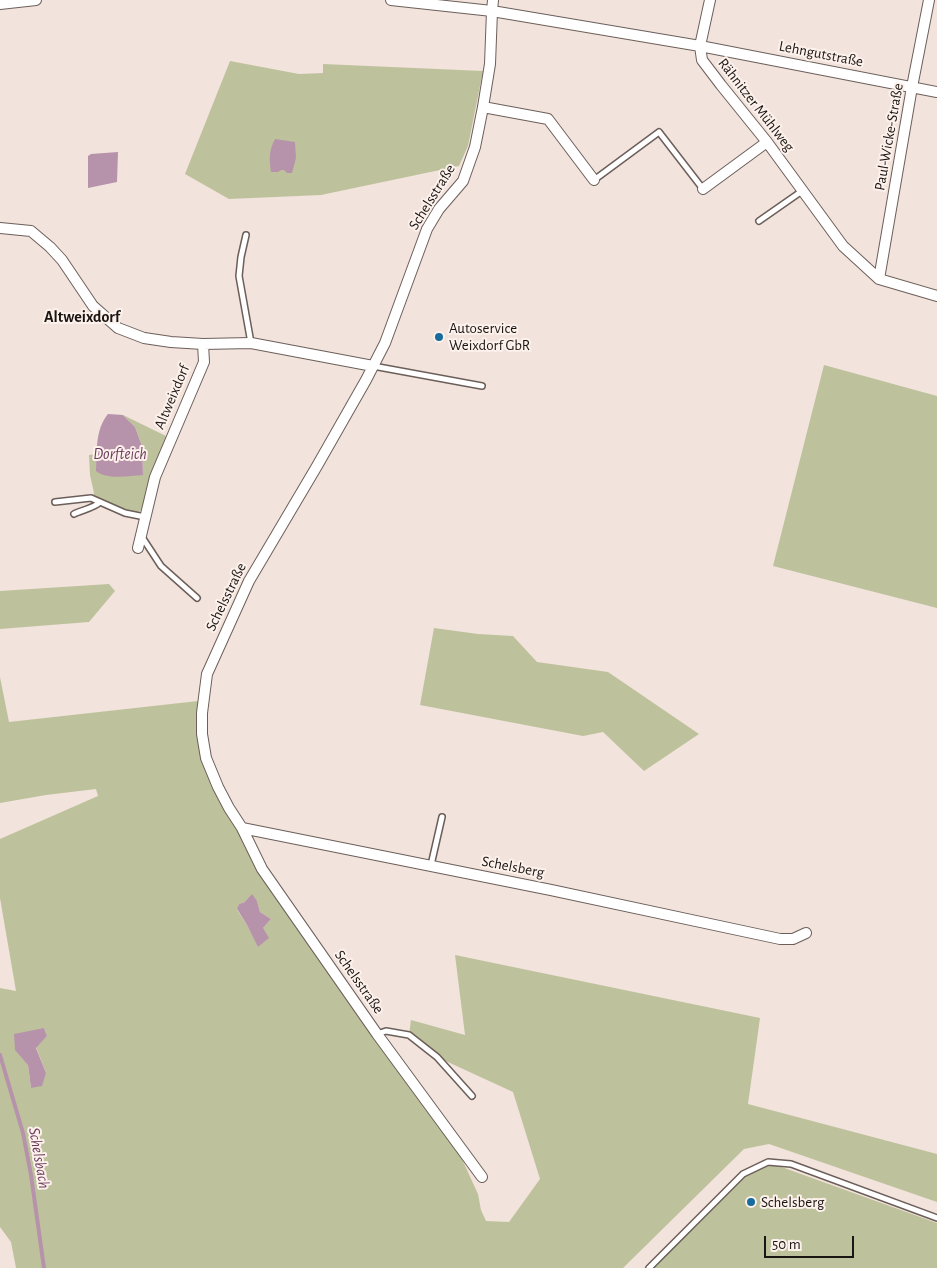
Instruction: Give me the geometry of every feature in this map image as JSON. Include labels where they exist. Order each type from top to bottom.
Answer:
[{"type":"street","points":[[0,4],[36,0]]},
{"type":"street","points":[[391,0],[492,5],[700,46],[710,0]]},
{"type":"street","name":"Paul-Wicke-Straße","points":[[879,279],[929,0]]},
{"type":"street","name":"Schelsstraße","points":[[482,1177],[377,1034],[262,869],[242,828],[229,808],[206,758],[202,734],[202,713],[207,674],[249,582],[317,466],[385,343],[427,229],[440,209],[463,181],[475,147],[483,107],[490,64],[492,5]]},
{"type":"street","name":"Lehngutstraße","points":[[700,46],[937,92]]},
{"type":"street","name":"Rähnitzer Mühlweg","points":[[700,46],[702,60],[767,142],[843,246],[879,279],[937,296]]},
{"type":"street","points":[[483,107],[548,119],[594,180]]},
{"type":"street","points":[[703,189],[767,142]]},
{"type":"street","name":"Altweixdorf","points":[[0,228],[31,231],[62,260],[93,306],[118,328],[144,338],[203,344],[251,343],[373,366]]},
{"type":"street","name":"Altweixdorf","points":[[138,548],[155,476],[204,362],[203,344]]},
{"type":"street","name":"Schelsberg","points":[[242,828],[551,890],[780,939],[793,939],[806,934]]},
{"type":"lane","points":[[594,180],[658,132],[703,189]]},
{"type":"lane","points":[[759,222],[802,191]]},
{"type":"lane","points":[[246,235],[239,276],[251,343]]},
{"type":"lane","points":[[373,366],[482,386]]},
{"type":"lane","points":[[55,502],[91,498],[125,513],[145,517]]},
{"type":"lane","points":[[74,514],[96,506],[100,502]]},
{"type":"lane","points":[[141,534],[161,566],[197,598]]},
{"type":"lane","points":[[430,866],[442,817]]},
{"type":"lane","points":[[377,1034],[386,1031],[409,1035],[437,1057],[472,1096]]},
{"type":"lane","points":[[649,1268],[743,1174],[768,1162],[791,1164],[937,1218]]},
{"type":"green space","points":[[230,61],[299,74],[323,73],[323,64],[483,71],[468,146],[459,166],[321,195],[229,199],[185,174]]},
{"type":"green space","points":[[824,365],[937,396],[937,608],[773,566]]},
{"type":"green space","points":[[123,415],[168,437],[143,507],[139,512],[134,513],[109,505],[93,497],[94,493],[90,475],[89,455],[97,454],[96,471],[143,475],[142,446],[135,427]]},
{"type":"green space","points":[[109,584],[115,591],[89,622],[0,629],[0,591]]},
{"type":"green space","points":[[434,628],[478,634],[513,636],[537,662],[608,672],[699,734],[644,771],[603,732],[583,736],[420,705]]},
{"type":"green space","points":[[0,677],[9,722],[198,701],[198,734],[201,758],[221,805],[262,875],[381,1048],[461,1157],[478,1194],[481,1210],[486,1221],[509,1222],[540,1179],[513,1092],[437,1057],[409,1035],[411,1020],[465,1035],[455,955],[760,1018],[748,1104],[937,1154],[937,1202],[769,1144],[744,1149],[623,1268],[16,1268],[11,1242],[0,1227],[0,988],[16,991],[0,898],[0,839],[98,796],[96,789],[0,803]],"holes":[[[257,901],[260,912],[271,919],[263,928],[259,947],[237,910],[239,904]],[[44,1028],[47,1036],[36,1047],[46,1073],[31,1088],[28,1065]]]},
{"type":"green space","points":[[776,1165],[937,1223],[937,1268],[653,1268],[744,1177],[767,1166]]},
{"type":"water","points":[[275,139],[295,142],[296,158],[292,173],[287,173],[284,170],[271,172],[270,155]]},
{"type":"water","points":[[118,152],[117,182],[88,188],[88,156],[91,154]]},
{"type":"water","name":"Dorfteich","points":[[108,414],[123,415],[135,427],[142,446],[143,475],[125,477],[106,476],[96,471],[99,434]]},
{"type":"water","points":[[252,894],[257,901],[260,912],[271,919],[263,928],[269,938],[258,947],[237,909],[239,904],[245,902]]},
{"type":"water","points":[[44,1028],[47,1036],[36,1048],[46,1073],[42,1086],[31,1088],[28,1065],[15,1050],[14,1034]]},
{"type":"waterway","name":"Schelsbach","points":[[0,1055],[23,1133],[44,1268]]},
{"type":"place","name":"Autoservice Weixdorf GbR","points":[[439,337]]},
{"type":"place","name":"Schelsberg","points":[[751,1202]]},
{"type":"district","name":"Altweixdorf","points":[[82,317]]}]
